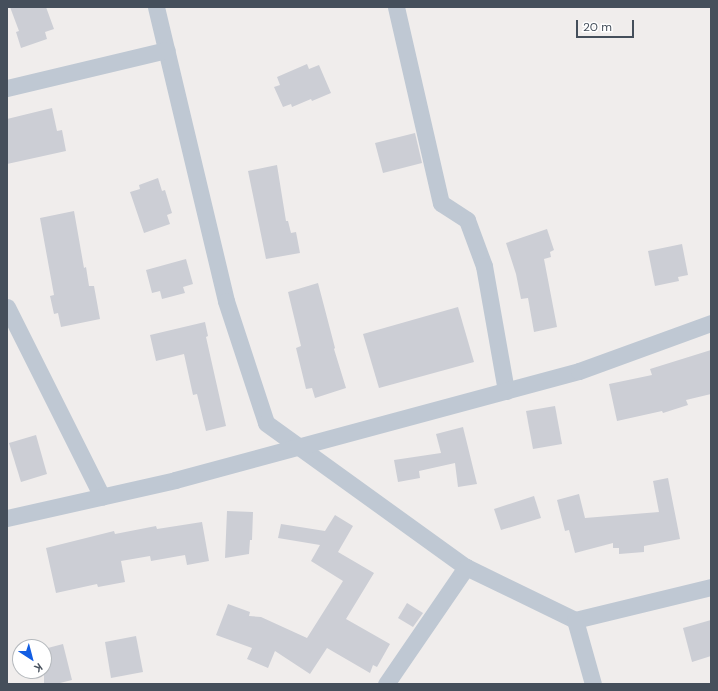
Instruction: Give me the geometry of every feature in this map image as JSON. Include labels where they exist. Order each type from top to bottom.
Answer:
[{"type":"street","points":[[156,7],[226,301],[266,423],[300,446],[466,567],[575,620],[711,587]]},
{"type":"street","points":[[396,7],[441,203],[467,220],[484,266],[506,391]]},
{"type":"street","points":[[7,88],[167,50]]},
{"type":"street","points":[[7,307],[102,497]]},
{"type":"street","points":[[7,518],[175,480],[579,371],[711,323]]},
{"type":"street","points":[[386,684],[466,567]]},
{"type":"street","points":[[575,620],[593,684]]},
{"type":"building","points":[[10,7],[46,7],[54,29],[45,32],[47,39],[21,48],[16,32],[19,31]]},
{"type":"building","points":[[307,64],[309,69],[319,65],[331,93],[292,107],[291,104],[283,107],[274,87],[280,85],[277,77]]},
{"type":"building","points":[[52,108],[57,131],[62,130],[66,151],[7,164],[7,119]]},
{"type":"building","points":[[415,133],[422,163],[383,173],[375,143]]},
{"type":"building","points":[[277,165],[286,221],[288,221],[291,233],[296,232],[300,253],[266,259],[248,171]]},
{"type":"building","points":[[158,178],[162,191],[165,190],[172,213],[167,215],[170,224],[144,233],[130,192],[140,189],[139,185]]},
{"type":"building","points":[[74,211],[84,268],[86,267],[89,286],[94,286],[100,319],[61,327],[58,313],[54,314],[50,296],[54,295],[40,218]]},
{"type":"building","points":[[547,229],[554,250],[550,252],[551,257],[544,259],[557,327],[534,332],[528,298],[521,299],[516,274],[506,243]]},
{"type":"building","points":[[682,244],[688,275],[678,277],[679,281],[655,286],[648,251]]},
{"type":"building","points":[[186,259],[193,284],[183,287],[185,293],[162,299],[160,291],[152,293],[146,270]]},
{"type":"building","points":[[318,283],[335,348],[334,349],[346,388],[315,398],[312,388],[306,389],[296,348],[301,346],[288,292]]},
{"type":"building","points":[[458,307],[474,362],[379,388],[363,334]]},
{"type":"building","points":[[205,322],[208,336],[206,337],[226,426],[206,431],[197,394],[193,395],[184,354],[156,361],[150,335]]},
{"type":"building","points":[[711,350],[711,394],[686,400],[688,405],[663,413],[662,411],[617,421],[609,384],[652,375],[650,369]]},
{"type":"building","points":[[555,406],[562,444],[533,449],[526,411]]},
{"type":"building","points":[[463,427],[477,484],[458,487],[455,463],[419,471],[420,478],[398,482],[394,460],[441,453],[436,434]]},
{"type":"building","points":[[36,435],[47,474],[21,482],[9,443]]},
{"type":"building","points":[[668,478],[680,539],[644,546],[644,552],[619,554],[619,548],[613,548],[613,543],[575,553],[569,530],[565,531],[557,500],[579,494],[585,518],[659,512],[653,481]]},
{"type":"building","points":[[534,496],[541,518],[501,530],[494,509]]},
{"type":"building","points":[[227,511],[253,512],[252,540],[250,540],[249,554],[225,558]]},
{"type":"building","points":[[335,515],[353,526],[338,552],[374,573],[346,619],[390,644],[377,667],[373,665],[370,673],[327,648],[310,674],[275,651],[268,668],[247,659],[252,648],[216,635],[228,604],[250,612],[249,616],[261,617],[307,638],[343,581],[311,561],[320,545],[278,538],[281,524],[325,531]]},
{"type":"building","points":[[202,522],[209,561],[187,565],[185,555],[151,561],[150,556],[121,561],[125,582],[98,587],[97,584],[56,593],[46,548],[114,531],[115,534],[156,526],[157,529]]},
{"type":"building","points":[[407,603],[423,613],[413,627],[398,618]]},
{"type":"building","points":[[711,620],[711,656],[692,662],[683,628]]},
{"type":"building","points":[[136,636],[143,672],[111,678],[105,642]]},
{"type":"building","points":[[63,644],[72,680],[56,684],[44,684],[44,679],[52,679],[52,647]]}]
